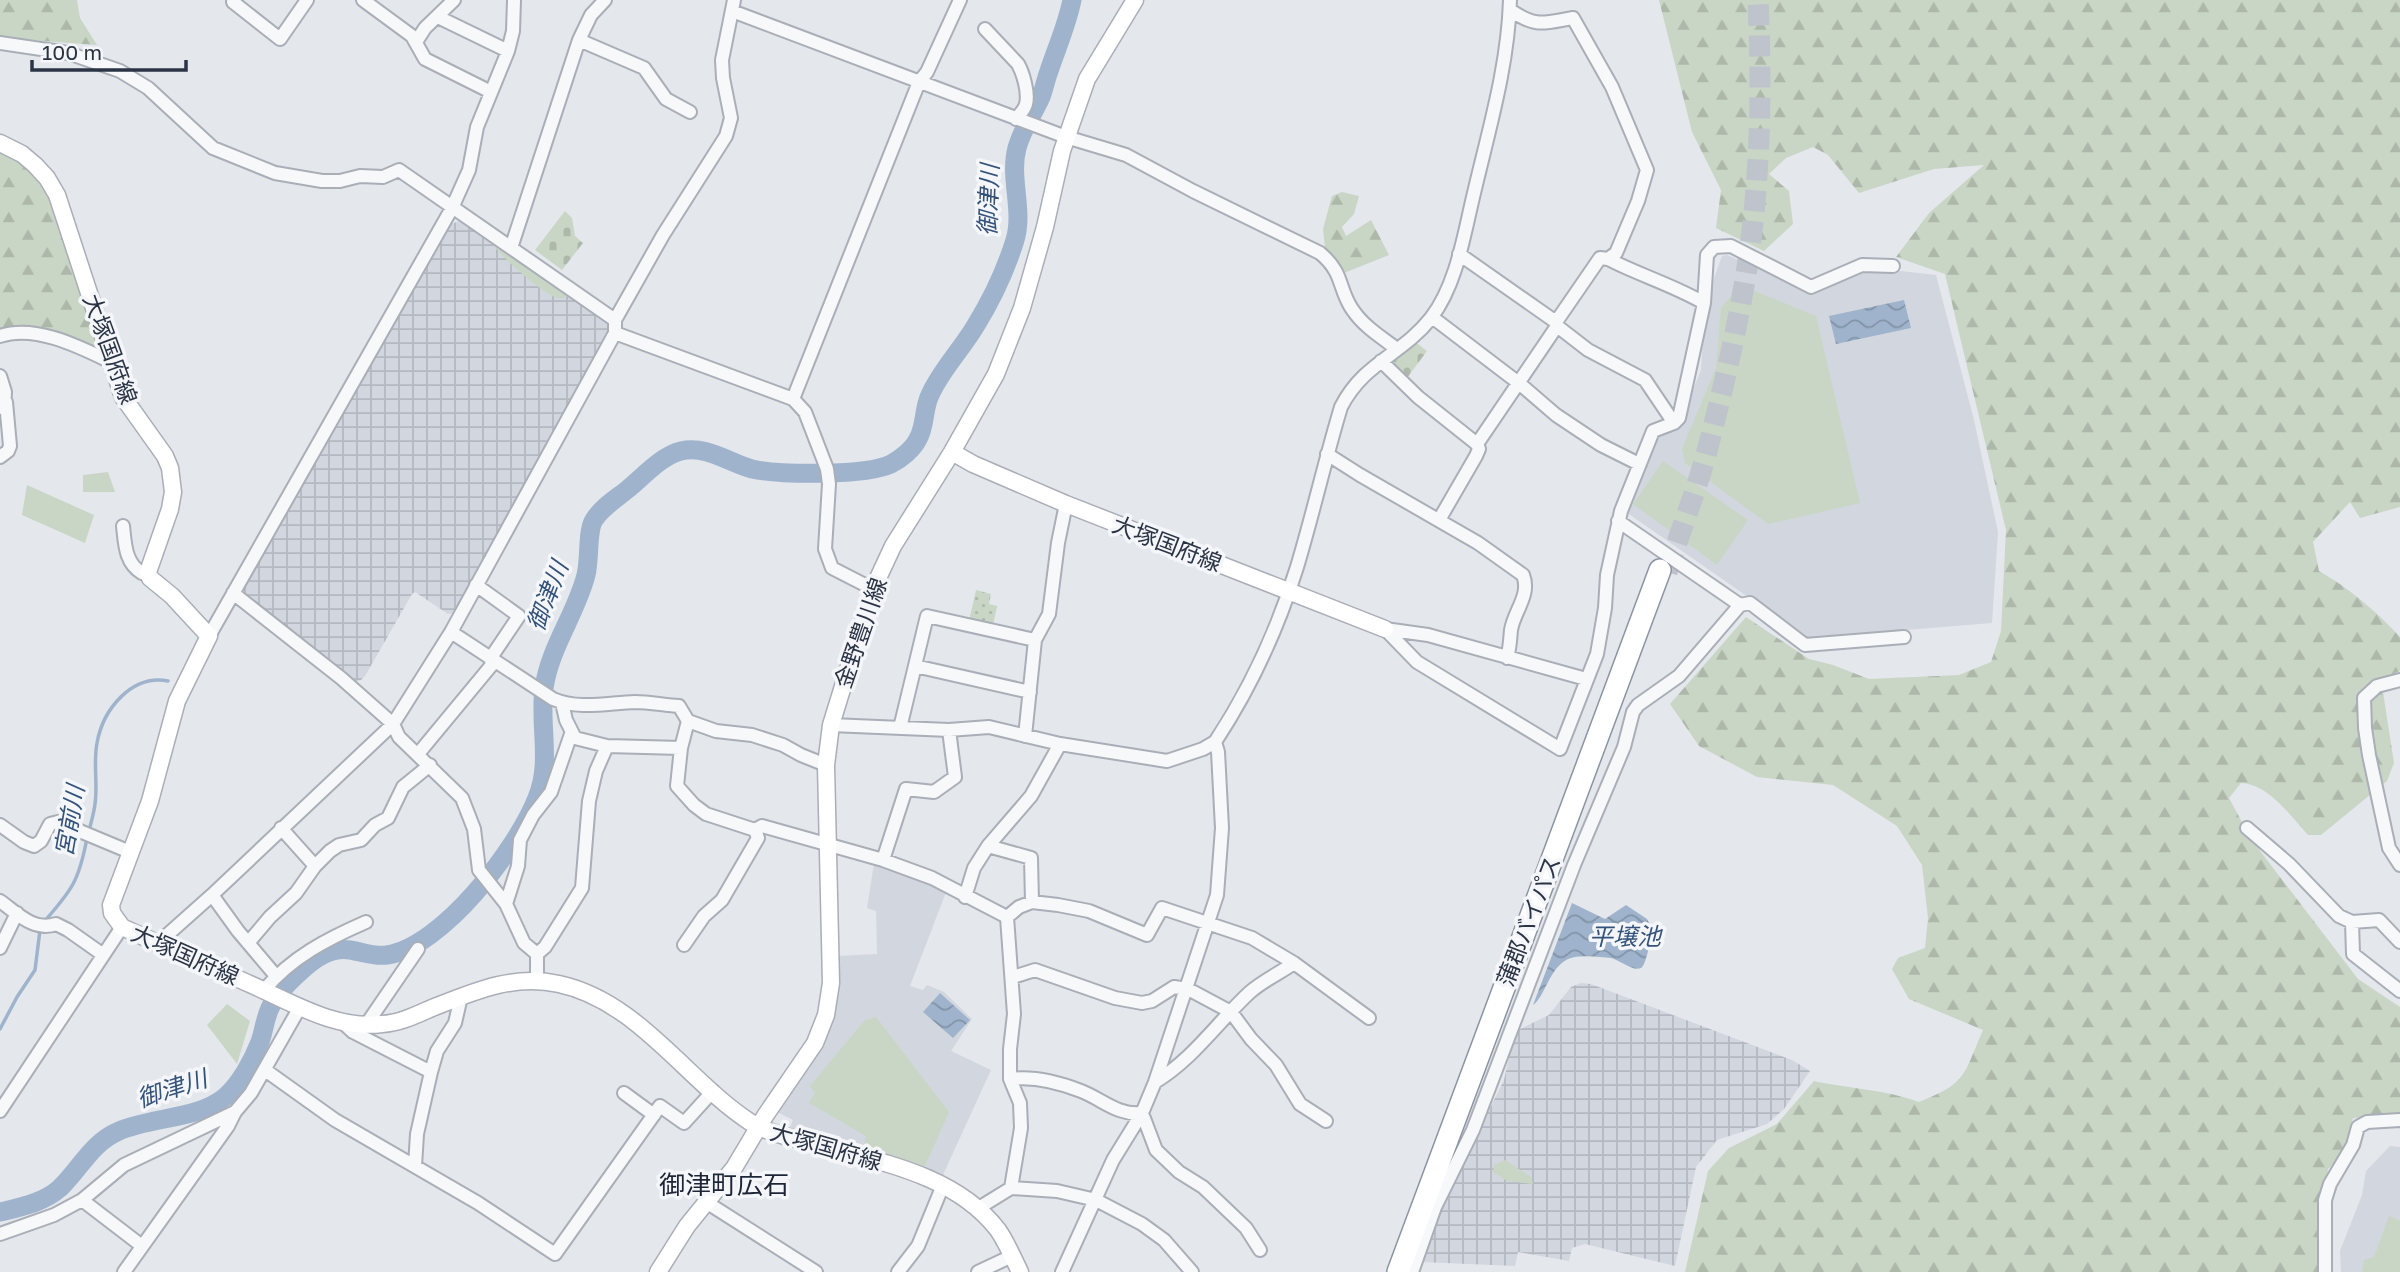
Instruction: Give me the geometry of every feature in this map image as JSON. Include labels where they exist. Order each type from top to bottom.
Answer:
[{"type":"highway","name":"蒲郡バイパス","points":[[1398,1272],[1413,1240],[1663,571]]},
{"type":"highway","name":"蒲郡バイパス","points":[[1404,1272],[1413,1240]]},
{"type":"main road","name":"金野豊川線","points":[[658,1272],[706,1202],[724,1181],[815,1043],[826,1015],[830,999],[831,966],[826,765],[831,725],[873,589],[893,547],[996,374],[1023,308],[1045,227],[1059,134],[1087,79],[1135,0]]},
{"type":"main road","name":"大塚国府線","points":[[0,143],[22,154],[35,165],[57,195],[123,397],[165,456],[172,479],[170,509],[148,572]]},
{"type":"main road","name":"大塚国府線","points":[[952,452],[973,464],[1066,504],[1385,629]]},
{"type":"main road","points":[[148,572],[150,578],[172,596],[209,636]]},
{"type":"main road","name":"大塚国府線","points":[[209,636],[177,701],[150,801],[111,905],[112,913],[122,927],[300,1007],[341,1021],[366,1025],[405,1020],[502,983],[537,980],[577,988],[602,999],[759,1127],[904,1170],[943,1185],[977,1209],[998,1230],[1020,1272]]},
{"type":"street","points":[[235,0],[233,2],[280,39],[307,0]]},
{"type":"street","points":[[363,0],[412,36],[425,59],[491,92]]},
{"type":"street","points":[[416,42],[425,28],[454,0]]},
{"type":"street","points":[[209,636],[452,208],[469,170],[474,138],[508,51],[515,4],[500,0]]},
{"type":"street","points":[[512,247],[579,40],[591,15],[604,0]]},
{"type":"street","points":[[793,399],[919,82],[927,72],[960,0]]},
{"type":"street","points":[[157,944],[393,724],[451,632],[663,235],[726,136],[730,118],[722,60],[733,5],[919,82],[1059,134],[1126,155],[1320,253],[1335,269],[1351,307],[1366,326],[1397,349]]},
{"type":"street","points":[[831,725],[949,730],[989,727],[1060,744],[1167,761],[1215,742],[1253,676],[1288,591],[1313,512],[1327,454],[1348,394],[1365,372],[1416,334],[1432,317],[1449,286],[1506,55],[1510,5]]},
{"type":"street","points":[[1510,5],[1525,20],[1537,24],[1573,18],[1612,87],[1647,170],[1638,201],[1616,253],[1608,259]]},
{"type":"street","points":[[438,16],[508,51]]},
{"type":"street","points":[[985,29],[1022,71],[1027,100],[1020,120]]},
{"type":"street","points":[[579,40],[645,68],[666,99],[690,112]]},
{"type":"street","points":[[0,43],[68,53],[120,71],[148,88],[213,148],[275,173],[322,181],[340,181],[360,176],[383,177],[399,170],[512,247],[615,326],[793,399],[805,412],[827,469],[825,549],[832,568],[873,589]]},
{"type":"street","points":[[1385,629],[1417,663],[1560,748],[1597,653],[1605,608],[1607,575],[1618,521],[1653,431],[1674,423],[1679,418],[1704,303],[1707,255],[1714,247],[1731,246],[1811,287],[1862,265],[1893,266]]},
{"type":"street","points":[[1459,254],[1588,350],[1645,380],[1674,423]]},
{"type":"street","points":[[1477,444],[1520,384],[1600,258],[1608,259],[1648,279],[1682,290],[1704,303]]},
{"type":"street","points":[[1432,317],[1520,384],[1540,403],[1601,445],[1639,464]]},
{"type":"street","points":[[0,336],[16,333],[67,341],[111,362]]},
{"type":"street","points":[[1381,361],[1418,397],[1477,444],[1479,449],[1439,520]]},
{"type":"street","points":[[0,376],[6,402],[10,446],[0,457]]},
{"type":"street","points":[[0,415],[6,402]]},
{"type":"street","points":[[1327,454],[1478,543],[1522,575],[1525,592],[1511,628],[1511,644],[1507,658]]},
{"type":"street","points":[[1025,736],[1035,640],[1049,614],[1066,504]]},
{"type":"street","points":[[1618,521],[1740,605]]},
{"type":"street","points":[[123,526],[126,552],[132,565],[142,573],[148,572]]},
{"type":"street","points":[[418,754],[492,660],[519,616],[476,585]]},
{"type":"street","points":[[233,593],[341,678],[393,724],[399,737],[447,780],[467,806],[474,829],[479,870],[506,904],[524,943],[537,954]]},
{"type":"street","points":[[1412,1272],[1435,1207],[1473,1130],[1574,865],[1624,747],[1633,712],[1638,705],[1679,676],[1740,605],[1750,603],[1805,645],[1904,637]]},
{"type":"street","points":[[901,728],[927,616],[1035,640]]},
{"type":"street","points":[[1385,629],[1428,635],[1586,679]]},
{"type":"street","points":[[451,632],[562,703],[583,706],[638,702],[679,706],[688,721],[716,731],[752,735],[783,745],[826,765]]},
{"type":"street","points":[[915,666],[1030,692]]},
{"type":"street","points":[[2400,680],[2377,687],[2364,698],[2367,741],[2389,848],[2400,865]]},
{"type":"street","points":[[562,703],[571,734],[575,738],[607,746],[681,748]]},
{"type":"street","points":[[688,721],[681,748],[677,786],[706,814],[755,830],[762,826],[883,860],[949,885],[965,897],[1007,917]]},
{"type":"street","points":[[883,860],[906,789],[934,792],[955,777],[949,730]]},
{"type":"street","points":[[506,904],[518,866],[520,841],[533,815],[551,792],[571,734]]},
{"type":"street","points":[[1062,1272],[1113,1160],[1142,1113],[1188,989],[1217,895],[1222,854],[1218,752],[1215,742]]},
{"type":"street","points":[[965,897],[974,868],[988,846],[1031,796],[1060,744]]},
{"type":"street","points":[[537,980],[537,954],[545,947],[582,888],[589,801],[596,771],[607,746]]},
{"type":"street","points":[[248,943],[270,917],[296,893],[315,866],[330,851],[339,845],[361,840],[375,825],[387,818],[403,787],[430,765]]},
{"type":"street","points":[[0,825],[34,846],[41,841],[50,824],[58,821],[130,852]]},
{"type":"street","points":[[281,828],[315,866]]},
{"type":"street","points":[[2247,828],[2289,864],[2339,916],[2352,922],[2379,920],[2400,942]]},
{"type":"street","points":[[684,945],[704,916],[722,900],[758,838],[755,830]]},
{"type":"street","points":[[988,846],[1031,858],[1032,902]]},
{"type":"street","points":[[212,895],[276,976]]},
{"type":"street","points":[[0,901],[39,927],[56,925],[68,930],[102,954]]},
{"type":"street","points":[[1007,917],[1019,907],[1032,902],[1089,911],[1147,935],[1162,908],[1252,938],[1294,962],[1369,1018]]},
{"type":"street","points":[[0,948],[16,913]]},
{"type":"street","points":[[1007,917],[1014,1014],[1010,1079],[1020,1103],[1021,1128],[1011,1188]]},
{"type":"street","points":[[273,995],[276,976],[289,963],[332,937],[366,922]]},
{"type":"street","points":[[2352,922],[2353,954],[2400,991]]},
{"type":"street","points":[[0,1111],[122,927]]},
{"type":"street","points":[[366,1025],[418,949]]},
{"type":"street","points":[[1154,1082],[1173,1071],[1196,1051],[1252,990],[1294,962]]},
{"type":"street","points":[[1013,977],[1035,970],[1115,998],[1142,1003],[1152,1001],[1174,987],[1188,989],[1230,1012],[1251,1040],[1276,1065],[1300,1104],[1326,1121]]},
{"type":"street","points":[[415,1166],[417,1135],[431,1072],[438,1051],[455,1023],[461,997]]},
{"type":"street","points":[[124,1272],[251,1093],[300,1007]]},
{"type":"street","points":[[341,1021],[353,1032],[431,1072]]},
{"type":"street","points":[[265,1070],[335,1120],[415,1166],[555,1254],[660,1106],[684,1123],[713,1091]]},
{"type":"street","points":[[1010,1079],[1026,1077],[1052,1082],[1082,1091],[1128,1115],[1142,1113]]},
{"type":"street","points":[[624,1093],[654,1115]]},
{"type":"street","points":[[0,1234],[54,1215],[82,1200],[124,1165],[235,1112]]},
{"type":"street","points":[[1142,1113],[1156,1150],[1180,1172],[1203,1187],[1246,1228],[1260,1250]]},
{"type":"street","points":[[2325,1272],[2325,1200],[2330,1184],[2353,1145],[2358,1127],[2367,1122],[2400,1120]]},
{"type":"street","points":[[898,1272],[918,1246],[943,1185]]},
{"type":"street","points":[[977,1209],[1011,1188],[1057,1191],[1096,1200],[1142,1224],[1164,1240],[1192,1272]]},
{"type":"street","points":[[82,1200],[142,1246]]},
{"type":"street","points":[[706,1202],[816,1272]]},
{"type":"street","points":[[978,1272],[1013,1256]]},
{"type":"shaded area","points":[[461,220],[608,323],[609,333],[454,613],[448,614],[415,592],[412,594],[365,676],[355,681],[241,592],[447,226]]},
{"type":"shaded area","points":[[1727,255],[1811,291],[1874,268],[1936,275],[1974,420],[1998,532],[1992,623],[1807,638],[1626,512],[1654,436],[1678,426],[1701,370],[1705,304],[1722,256]]},
{"type":"shaded area","points":[[874,864],[948,887],[910,986],[923,990],[927,985],[944,992],[972,1019],[951,1051],[991,1070],[942,1177],[788,1132],[793,1120],[775,1111],[802,1073],[836,956],[877,954],[876,911],[867,908]]},
{"type":"shaded area","points":[[1581,983],[1591,984],[1792,1060],[1810,1071],[1784,1109],[1767,1124],[1717,1140],[1696,1167],[1675,1266],[1585,1244],[1572,1248],[1569,1261],[1518,1252],[1515,1266],[1422,1262],[1442,1204],[1504,1080],[1516,1031],[1549,1015],[1571,987]]},
{"type":"shaded area","points":[[2390,1146],[2400,1147],[2400,1272],[2341,1272],[2340,1251],[2362,1195],[2366,1171]]},
{"type":"green space","points":[[0,0],[77,0],[80,18],[97,45],[0,38]]},
{"type":"green space","points":[[1659,0],[2400,0],[2400,507],[2360,518],[2350,502],[2313,542],[2319,571],[2362,601],[2400,637],[2400,671],[2381,679],[2394,763],[2387,781],[2321,835],[2308,835],[2278,802],[2251,785],[2241,783],[2229,798],[2251,839],[2358,979],[2400,1007],[2400,1129],[2389,1116],[2353,1118],[2341,1157],[2328,1169],[2318,1254],[2320,1272],[1685,1272],[1708,1171],[1729,1148],[1777,1124],[1814,1081],[1880,1092],[1919,1102],[1935,1095],[1962,1076],[1983,1030],[1909,999],[1892,969],[1898,958],[1925,948],[1928,918],[1922,865],[1897,826],[1833,785],[1757,777],[1699,746],[1670,704],[1746,617],[1809,659],[1869,679],[1959,675],[1991,662],[2001,631],[2006,530],[1945,274],[1896,257],[1929,213],[1984,165],[1934,169],[1859,193],[1828,155],[1813,147],[1786,158],[1769,174],[1789,191],[1793,224],[1764,251],[1716,228],[1721,190],[1692,132]]},
{"type":"green space","points":[[0,149],[31,168],[53,198],[99,349],[66,336],[0,333]]},
{"type":"green space","points":[[1342,192],[1359,196],[1354,214],[1342,227],[1346,236],[1371,220],[1389,255],[1344,273],[1325,248],[1323,229],[1332,196]]},
{"type":"green space","points":[[565,211],[572,218],[575,236],[583,243],[562,270],[535,250]]},
{"type":"green space","points":[[490,240],[569,296],[558,298],[543,290],[510,263]]},
{"type":"green space","points":[[1740,285],[1816,316],[1860,503],[1768,524],[1685,463],[1682,449],[1716,368],[1721,308]]},
{"type":"green space","points":[[1414,341],[1427,351],[1407,378],[1390,364],[1391,360]]},
{"type":"green space","points":[[1663,461],[1748,520],[1717,565],[1633,504]]},
{"type":"green space","points":[[108,472],[115,492],[83,492],[83,475]]},
{"type":"green space","points":[[27,485],[94,515],[85,543],[22,515]]},
{"type":"green space","points":[[976,590],[991,594],[989,604],[997,606],[993,626],[969,621]]},
{"type":"green space","points":[[227,1004],[250,1021],[237,1064],[207,1025]]},
{"type":"green space","points":[[876,1017],[949,1112],[925,1166],[864,1147],[866,1136],[809,1103],[815,1093],[810,1086],[864,1021]]},
{"type":"green space","points":[[1505,1160],[1531,1177],[1533,1184],[1507,1181],[1493,1172],[1494,1165]]},
{"type":"green space","points":[[2389,1216],[2400,1221],[2400,1272],[2362,1272],[2364,1260],[2374,1257]]},
{"type":"water","points":[[1904,300],[1911,328],[1836,344],[1829,316]]},
{"type":"water","name":"平壌池","points":[[1572,903],[1605,919],[1626,905],[1647,919],[1652,928],[1645,962],[1638,969],[1611,958],[1573,957],[1556,969],[1533,1005]]},
{"type":"water","points":[[940,993],[970,1020],[953,1038],[923,1012]]},
{"type":"waterway","name":"御津川","points":[[0,1212],[32,1204],[53,1193],[109,1136],[132,1126],[202,1110],[225,1097],[241,1079],[254,1056],[274,1001],[306,966],[336,950],[387,955],[408,948],[431,934],[475,893],[513,843],[537,798],[544,771],[543,702],[547,673],[582,589],[592,525],[610,503],[660,462],[681,451],[709,452],[752,469],[823,473],[879,468],[895,462],[913,446],[921,434],[928,400],[982,315],[998,284],[1015,240],[1018,217],[1015,171],[1017,148],[1041,97],[1072,0]]},
{"type":"waterway","name":"宮前川","points":[[89,831],[96,796],[96,751],[100,730],[106,718],[121,697],[131,689],[155,680],[168,681]]},
{"type":"waterway","name":"宮前川","points":[[43,923],[73,884],[81,865],[87,838]]},
{"type":"waterway","name":"宮前川","points":[[0,1029],[35,970],[40,930]]},
{"type":"tunnel","points":[[1667,572],[1707,451],[1730,358],[1748,264],[1758,151],[1758,0]]},
{"type":"district","name":"御津町広石","points":[[724,1185]]}]
